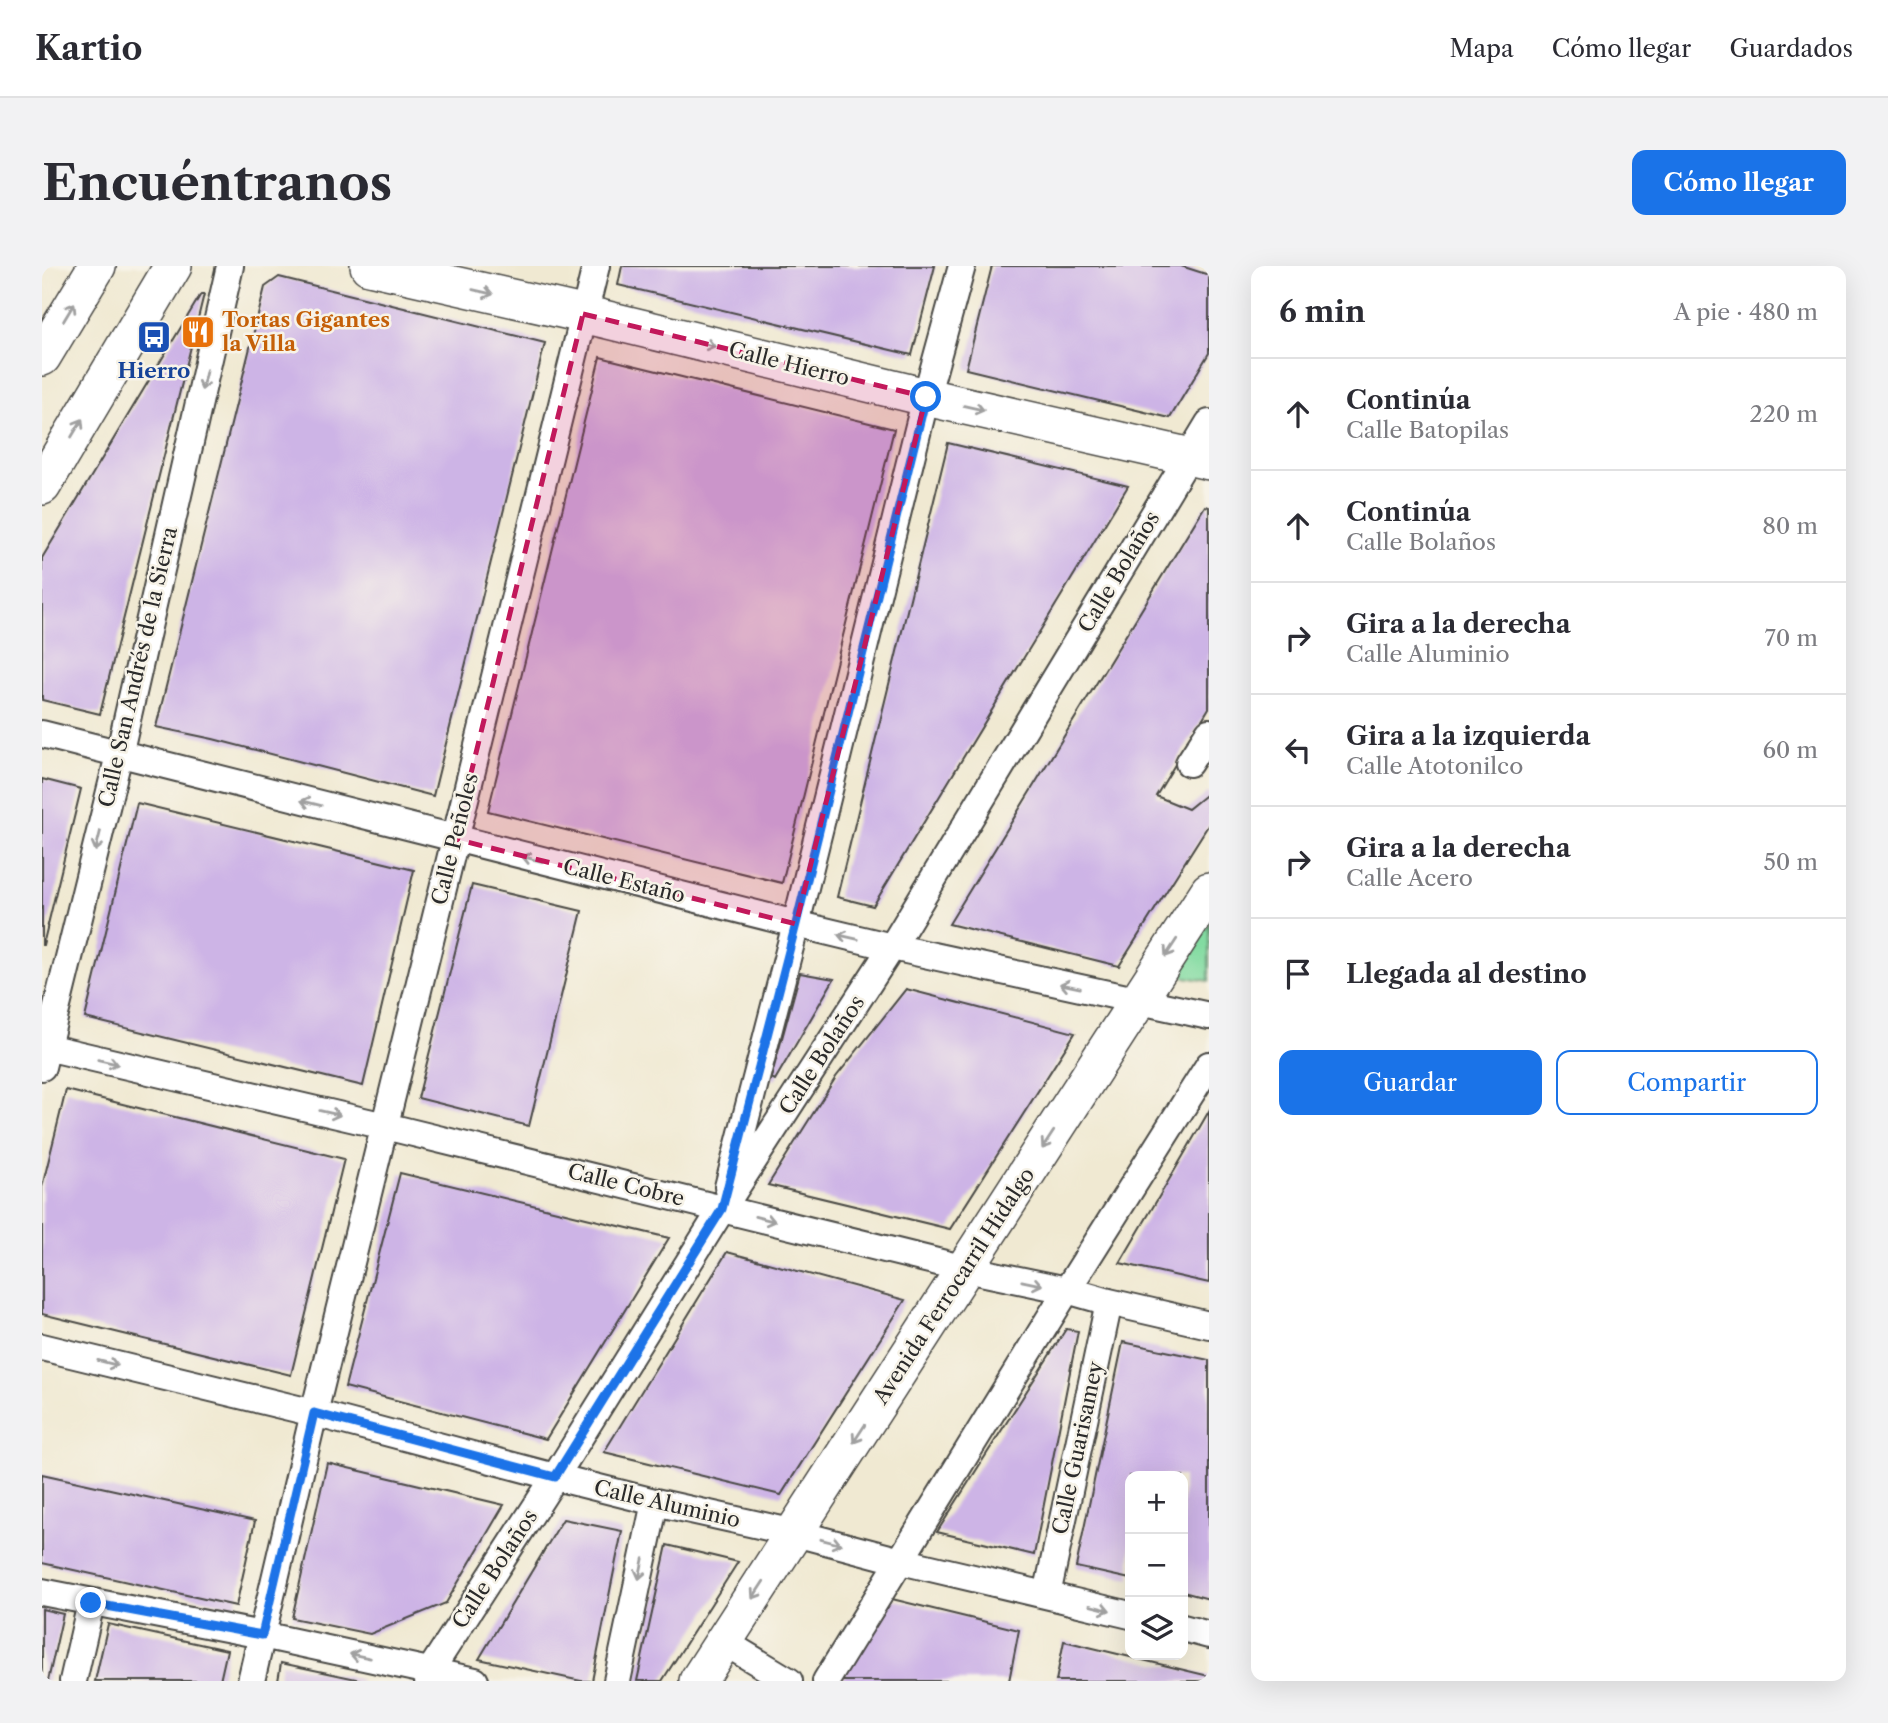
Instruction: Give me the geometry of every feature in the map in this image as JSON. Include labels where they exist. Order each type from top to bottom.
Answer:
[{"type":"main road","points":[[42,357],[97,266]]},
{"type":"main road","points":[[42,486],[173,266]]},
{"type":"main road","name":"Calle Hierro","points":[[369,266],[1199,458]]},
{"type":"main road","name":"Avenida Ferrocarril Hidalgo","points":[[698,1681],[1209,891]]},
{"type":"street","name":"Calle San Andrés de la Sierra","points":[[44,1053],[119,755],[230,266]]},
{"type":"street","name":"Calle Peñoles","points":[[251,1681],[314,1413],[596,266]]},
{"type":"street","points":[[722,1209],[796,924],[926,397],[962,266]]},
{"type":"street","name":"Calle Bolaños","points":[[428,1676],[722,1209],[892,947],[1199,458],[1209,423]]},
{"type":"street","points":[[1189,763],[1209,732]]},
{"type":"street","name":"Calle Estaño","points":[[42,734],[796,924],[1209,1016]]},
{"type":"street","name":"Calle Cobre","points":[[44,1053],[385,1126],[966,1269],[1067,1290],[1209,1325]]},
{"type":"street","points":[[826,1681],[1209,1065]]},
{"type":"street","name":"Calle Guarisamey","points":[[1047,1595],[1109,1302]]},
{"type":"street","name":"Calle Aluminio","points":[[42,1347],[314,1413],[655,1502],[795,1533],[1125,1614]]},
{"type":"street","points":[[617,1681],[655,1502]]},
{"type":"street","points":[[42,1592],[262,1635],[428,1676],[475,1681]]},
{"type":"street","points":[[73,1681],[91,1603]]},
{"type":"street","points":[[1188,1629],[1209,1635]]},
{"type":"street","points":[[724,1642],[789,1681]]},
{"type":"highlighted area","points":[[583,314],[926,397],[796,924],[455,839]]},
{"type":"green space","points":[[1209,923],[1209,981],[1174,975]]},
{"type":"building","points":[[622,266],[935,266],[912,355],[618,285]]},
{"type":"building","points":[[992,266],[1181,266],[1209,275],[1209,353],[1170,418],[966,369]]},
{"type":"building","points":[[279,277],[545,343],[433,796],[213,739],[156,727],[265,287]]},
{"type":"building","points":[[201,294],[204,294],[100,714],[42,700],[42,558]]},
{"type":"building","points":[[600,357],[894,429],[782,883],[488,811]]},
{"type":"building","points":[[948,443],[1128,486],[873,906],[837,897]]},
{"type":"building","points":[[1205,506],[1209,507],[1209,708],[1156,796],[1188,809],[1209,792],[1209,824],[1119,966],[949,924]]},
{"type":"building","points":[[42,779],[81,789],[43,945],[42,945]]},
{"type":"building","points":[[137,803],[414,870],[363,1086],[85,1018]]},
{"type":"building","points":[[472,885],[582,911],[529,1126],[418,1098]]},
{"type":"building","points":[[800,973],[834,979],[775,1080],[771,1078]]},
{"type":"building","points":[[906,989],[1075,1033],[950,1229],[768,1185],[836,1077]]},
{"type":"building","points":[[66,1090],[344,1159],[291,1375],[42,1314],[42,1187]]},
{"type":"building","points":[[1209,1111],[1209,1283],[1120,1263],[1183,1156]]},
{"type":"building","points":[[400,1173],[669,1238],[546,1439],[345,1387]]},
{"type":"building","points":[[727,1252],[905,1300],[781,1495],[604,1452]]},
{"type":"building","points":[[1066,1329],[1078,1331],[1034,1555],[937,1532]]},
{"type":"building","points":[[1123,1342],[1209,1360],[1209,1599],[1188,1593],[1188,1471],[1125,1471],[1125,1578],[1076,1567]]},
{"type":"building","points":[[327,1463],[504,1505],[446,1603],[370,1634],[292,1618]]},
{"type":"building","points":[[42,1474],[255,1521],[236,1606],[42,1563]]},
{"type":"building","points":[[563,1519],[622,1531],[592,1681],[581,1681],[479,1659]]},
{"type":"building","points":[[667,1545],[738,1562],[662,1681],[637,1681]]},
{"type":"building","points":[[892,1599],[1019,1630],[1009,1681],[841,1681]]},
{"type":"building","points":[[42,1609],[63,1614],[48,1681],[42,1681]]},
{"type":"building","points":[[108,1624],[227,1650],[220,1681],[95,1681]]},
{"type":"building","points":[[1064,1641],[1125,1656],[1125,1660],[1143,1660],[1209,1676],[1209,1681],[1056,1681]]},
{"type":"building","points":[[281,1663],[361,1680],[361,1681],[278,1681]]},
{"type":"place","name":"Tortas Gigantes la Villa","points":[[198,332]]},
{"type":"place","name":"Hierro","points":[[154,337]]},
{"type":"route","points":[[91,1603],[262,1635],[314,1413],[555,1477],[722,1209],[796,924],[926,397]]}]
